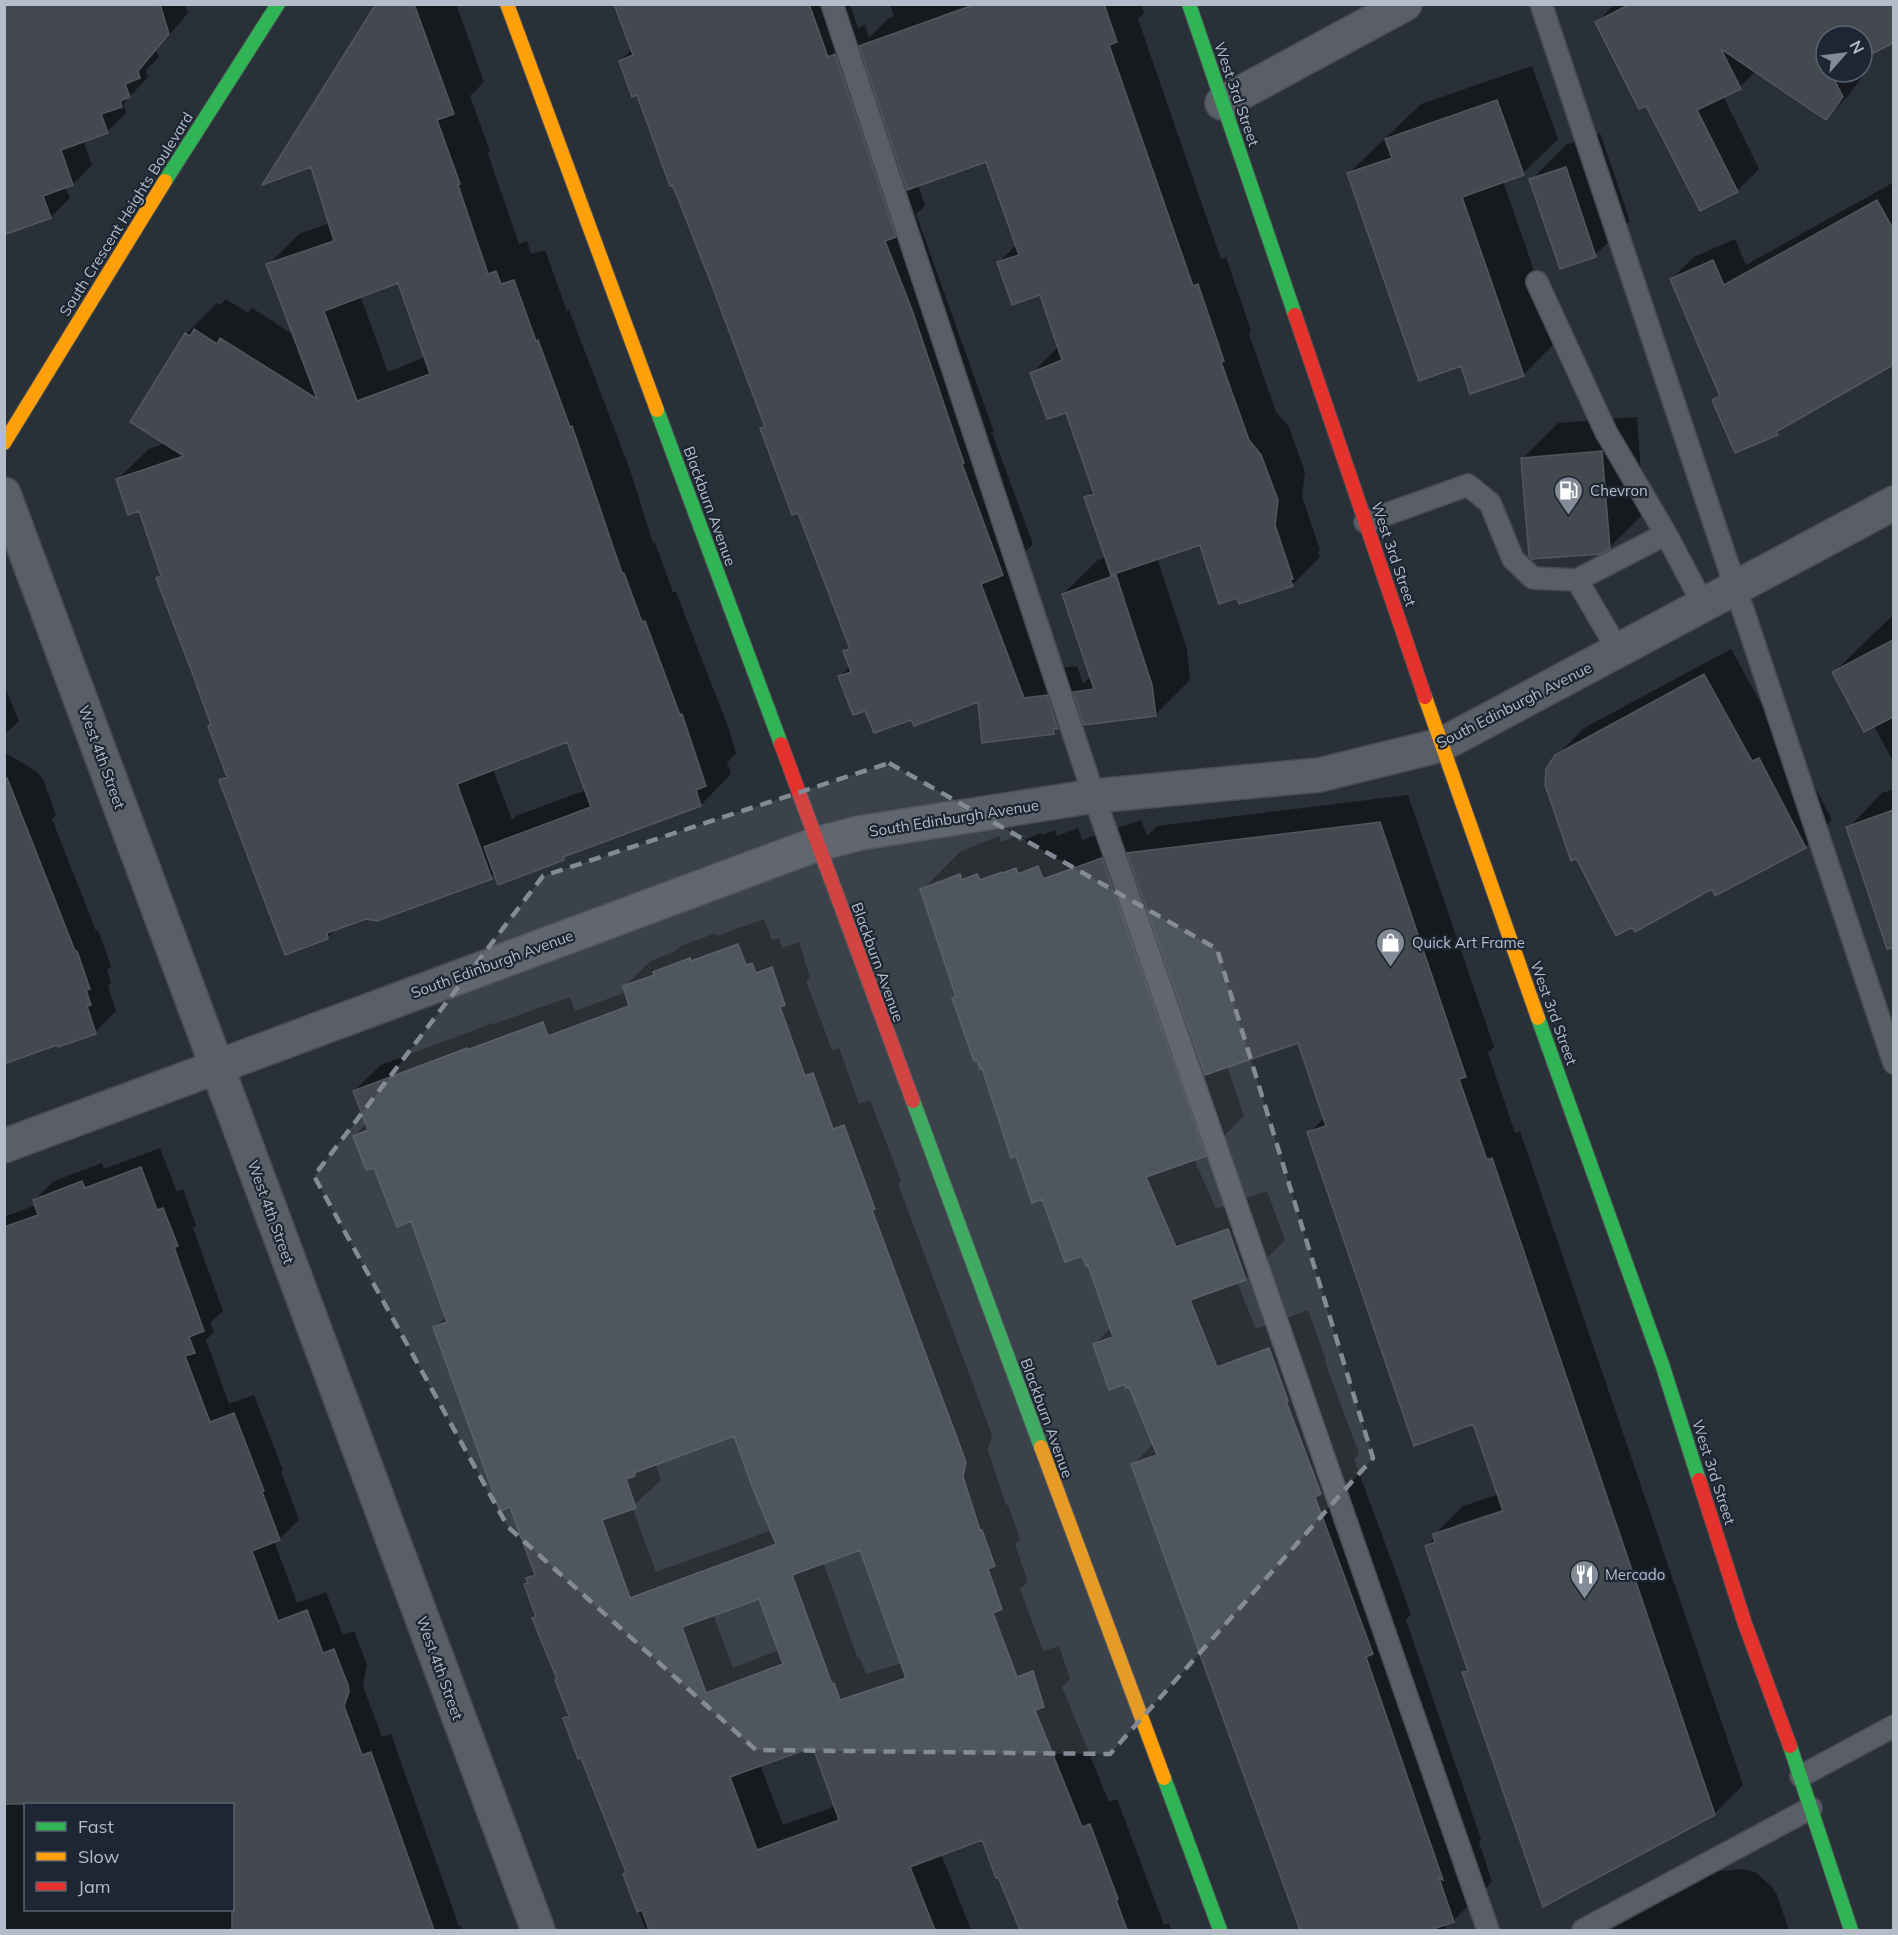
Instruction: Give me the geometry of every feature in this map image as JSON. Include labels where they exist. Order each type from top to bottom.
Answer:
[{"type":"street","name":"South Crescent Heights Boulevard","points":[[4,443],[278,4]]},
{"type":"street","name":"Blackburn Avenue","points":[[507,4],[1220,1930]]},
{"type":"street","name":"West 3rd Street","points":[[1189,4],[1441,746],[1663,1367],[1745,1624],[1801,1776],[1851,1930]]},
{"type":"street","points":[[1222,103],[1405,4]]},
{"type":"street","name":"West 4th Street","points":[[4,494],[538,1930]]},
{"type":"street","name":"South Edinburgh Avenue","points":[[4,1146],[818,844],[860,833],[1094,796],[1319,775],[1441,746],[1893,502]]},
{"type":"lane","points":[[832,4],[1094,796],[1488,1930]]},
{"type":"lane","points":[[1541,4],[1893,1063]]},
{"type":"lane","points":[[1537,282],[1606,432],[1666,534],[1703,604]]},
{"type":"lane","points":[[1365,522],[1468,485],[1490,503],[1513,559],[1533,578],[1576,579],[1666,534]]},
{"type":"lane","points":[[1576,579],[1618,650]]},
{"type":"lane","points":[[1801,1776],[1893,1726]]},
{"type":"lane","points":[[1583,1930],[1811,1808]]},
{"type":"highlighted area","points":[[889,763],[1217,949],[1373,1458],[1110,1754],[756,1750],[508,1527],[314,1176],[543,876]]},
{"type":"building","points":[[4,4],[160,4],[169,34],[138,71],[140,78],[125,84],[130,97],[120,101],[122,107],[101,114],[108,133],[61,150],[73,185],[43,196],[51,218],[4,235]]},
{"type":"building","points":[[376,4],[414,4],[454,114],[437,120],[488,274],[496,271],[501,284],[514,280],[570,427],[572,426],[622,573],[624,573],[642,622],[645,621],[680,715],[682,714],[706,786],[696,790],[701,806],[563,857],[564,860],[498,885],[484,847],[591,807],[567,742],[457,784],[492,879],[377,921],[366,919],[327,933],[328,939],[285,955],[219,780],[227,777],[208,726],[211,725],[156,578],[161,576],[139,511],[128,515],[116,479],[184,456],[130,422],[185,333],[190,336],[194,329],[217,344],[220,338],[317,399],[266,264],[334,241],[311,167],[262,185]],"holes":[[[398,283],[430,374],[357,401],[324,311]]]},
{"type":"building","points":[[614,4],[809,4],[828,57],[835,54],[896,237],[885,241],[912,310],[964,463],[962,464],[1003,575],[981,584],[1024,698],[1047,695],[1058,729],[1054,729],[1054,734],[982,743],[978,702],[914,726],[911,720],[874,733],[865,711],[853,715],[838,676],[851,672],[843,651],[850,649],[798,513],[792,515],[760,428],[765,427],[679,201],[672,185],[670,186],[637,95],[632,97],[619,61],[633,55]]},
{"type":"building","points":[[976,4],[1104,4],[1117,42],[1109,45],[1193,286],[1198,284],[1224,361],[1221,362],[1249,440],[1261,455],[1278,500],[1275,525],[1293,579],[1290,580],[1293,586],[1239,604],[1237,598],[1219,604],[1200,545],[1111,575],[1084,497],[1094,494],[1066,413],[1047,419],[1030,373],[1062,360],[1040,295],[1012,305],[997,262],[1019,255],[986,162],[907,190],[859,46]]},
{"type":"building","points":[[1630,4],[1893,4],[1893,43],[1874,53],[1874,24],[1814,24],[1814,84],[1836,84],[1843,97],[1826,120],[1721,49],[1741,89],[1697,110],[1738,192],[1700,211],[1646,106],[1639,109],[1595,22]]},
{"type":"building","points":[[1497,100],[1524,175],[1462,197],[1524,376],[1470,394],[1461,366],[1419,381],[1347,173],[1392,158],[1385,139]]},
{"type":"building","points":[[1566,167],[1596,257],[1560,269],[1529,179]]},
{"type":"building","points":[[1877,200],[1893,229],[1893,365],[1776,432],[1778,435],[1735,453],[1712,400],[1720,396],[1670,279],[1713,260],[1724,285]]},
{"type":"building","points":[[1602,451],[1610,549],[1600,554],[1532,559],[1529,556],[1521,458]]},
{"type":"building","points":[[1116,575],[1152,685],[1156,716],[1084,725],[1073,692],[1094,689],[1062,594]]},
{"type":"building","points":[[1893,640],[1893,717],[1864,732],[1832,672]]},
{"type":"building","points":[[1704,674],[1752,761],[1759,758],[1806,848],[1715,896],[1712,889],[1635,932],[1632,927],[1616,936],[1576,858],[1571,861],[1545,785],[1546,769],[1555,755]]},
{"type":"building","points":[[4,778],[7,778],[75,951],[77,951],[90,989],[86,990],[91,1005],[87,1006],[96,1034],[4,1064]]},
{"type":"building","points":[[1893,810],[1893,948],[1887,949],[1846,827]]},
{"type":"building","points":[[1380,822],[1466,1077],[1459,1079],[1487,1160],[1492,1158],[1715,1815],[1543,1907],[1462,1672],[1468,1671],[1425,1546],[1435,1542],[1433,1534],[1503,1511],[1473,1424],[1414,1446],[1307,1132],[1326,1126],[1298,1043],[1205,1075],[1127,853]]},
{"type":"building","points":[[1102,858],[1206,1156],[1146,1177],[1176,1247],[1228,1229],[1246,1280],[1190,1300],[1217,1367],[1269,1348],[1321,1494],[1315,1497],[1373,1654],[1366,1657],[1443,1880],[1439,1878],[1454,1922],[1430,1930],[1300,1930],[1131,1464],[1157,1455],[1129,1387],[1126,1388],[1125,1384],[1109,1390],[1093,1344],[1113,1337],[1088,1265],[1086,1266],[1082,1256],[1065,1262],[1042,1199],[1032,1203],[1016,1156],[1011,1158],[982,1068],[980,1069],[977,1060],[974,1061],[952,998],[956,997],[920,889],[960,874],[962,880],[977,874],[980,880],[1016,868],[1018,874],[1038,866],[1043,879]]},
{"type":"building","points":[[738,944],[746,965],[752,963],[756,973],[772,967],[785,1005],[780,1007],[805,1076],[813,1073],[833,1129],[844,1125],[875,1209],[872,1210],[966,1462],[963,1477],[980,1530],[982,1530],[995,1566],[988,1569],[1002,1609],[993,1613],[1017,1677],[1033,1671],[1044,1707],[1035,1710],[1082,1827],[1090,1824],[1127,1930],[1020,1930],[998,1877],[996,1878],[982,1840],[910,1867],[935,1930],[649,1930],[642,1910],[637,1912],[623,1874],[626,1872],[563,1718],[569,1716],[555,1680],[557,1679],[532,1618],[536,1617],[524,1584],[528,1583],[526,1578],[535,1575],[510,1507],[500,1511],[433,1327],[447,1322],[411,1221],[397,1227],[374,1168],[366,1170],[353,1136],[368,1130],[353,1091],[543,1022],[548,1036],[629,1006],[623,986],[654,975],[653,972],[690,958],[691,961]],"holes":[[[734,1436],[776,1544],[630,1598],[602,1520],[636,1508],[626,1479],[635,1476],[634,1473]],[[860,1550],[906,1678],[840,1700],[792,1575]],[[759,1599],[783,1664],[706,1693],[682,1627]],[[813,1747],[839,1820],[757,1850],[730,1777]]]},
{"type":"building","points":[[141,1167],[157,1210],[163,1208],[178,1246],[174,1247],[204,1331],[189,1337],[195,1353],[185,1356],[210,1422],[234,1413],[280,1540],[252,1551],[278,1621],[307,1610],[323,1653],[334,1649],[348,1685],[349,1692],[344,1706],[362,1755],[371,1752],[434,1930],[232,1930],[234,1803],[4,1804],[4,1227],[38,1215],[33,1200],[82,1181],[85,1188]]},
{"type":"traffic: fast","points":[[165,181],[278,4]]},
{"type":"traffic: fast","points":[[1189,4],[1295,315]]},
{"type":"traffic: fast","points":[[657,410],[781,744]]},
{"type":"traffic: fast","points":[[1538,1018],[1663,1367],[1699,1480]]},
{"type":"traffic: fast","points":[[913,1101],[1041,1447]]},
{"type":"traffic: fast","points":[[1790,1746],[1851,1930]]},
{"type":"traffic: fast","points":[[1164,1778],[1220,1930]]},
{"type":"traffic: slow","points":[[507,4],[657,410]]},
{"type":"traffic: slow","points":[[4,443],[165,181]]},
{"type":"traffic: slow","points":[[1425,697],[1538,1018]]},
{"type":"traffic: slow","points":[[1041,1447],[1164,1778]]},
{"type":"traffic: jam","points":[[1295,315],[1425,697]]},
{"type":"traffic: jam","points":[[781,744],[913,1101]]},
{"type":"traffic: jam","points":[[1699,1480],[1745,1624],[1790,1746]]},
{"type":"place","name":"Chevron","points":[[1569,516]]},
{"type":"place","name":"Quick Art Frame","points":[[1391,968]]},
{"type":"place","name":"Mercado","points":[[1584,1600]]}]
